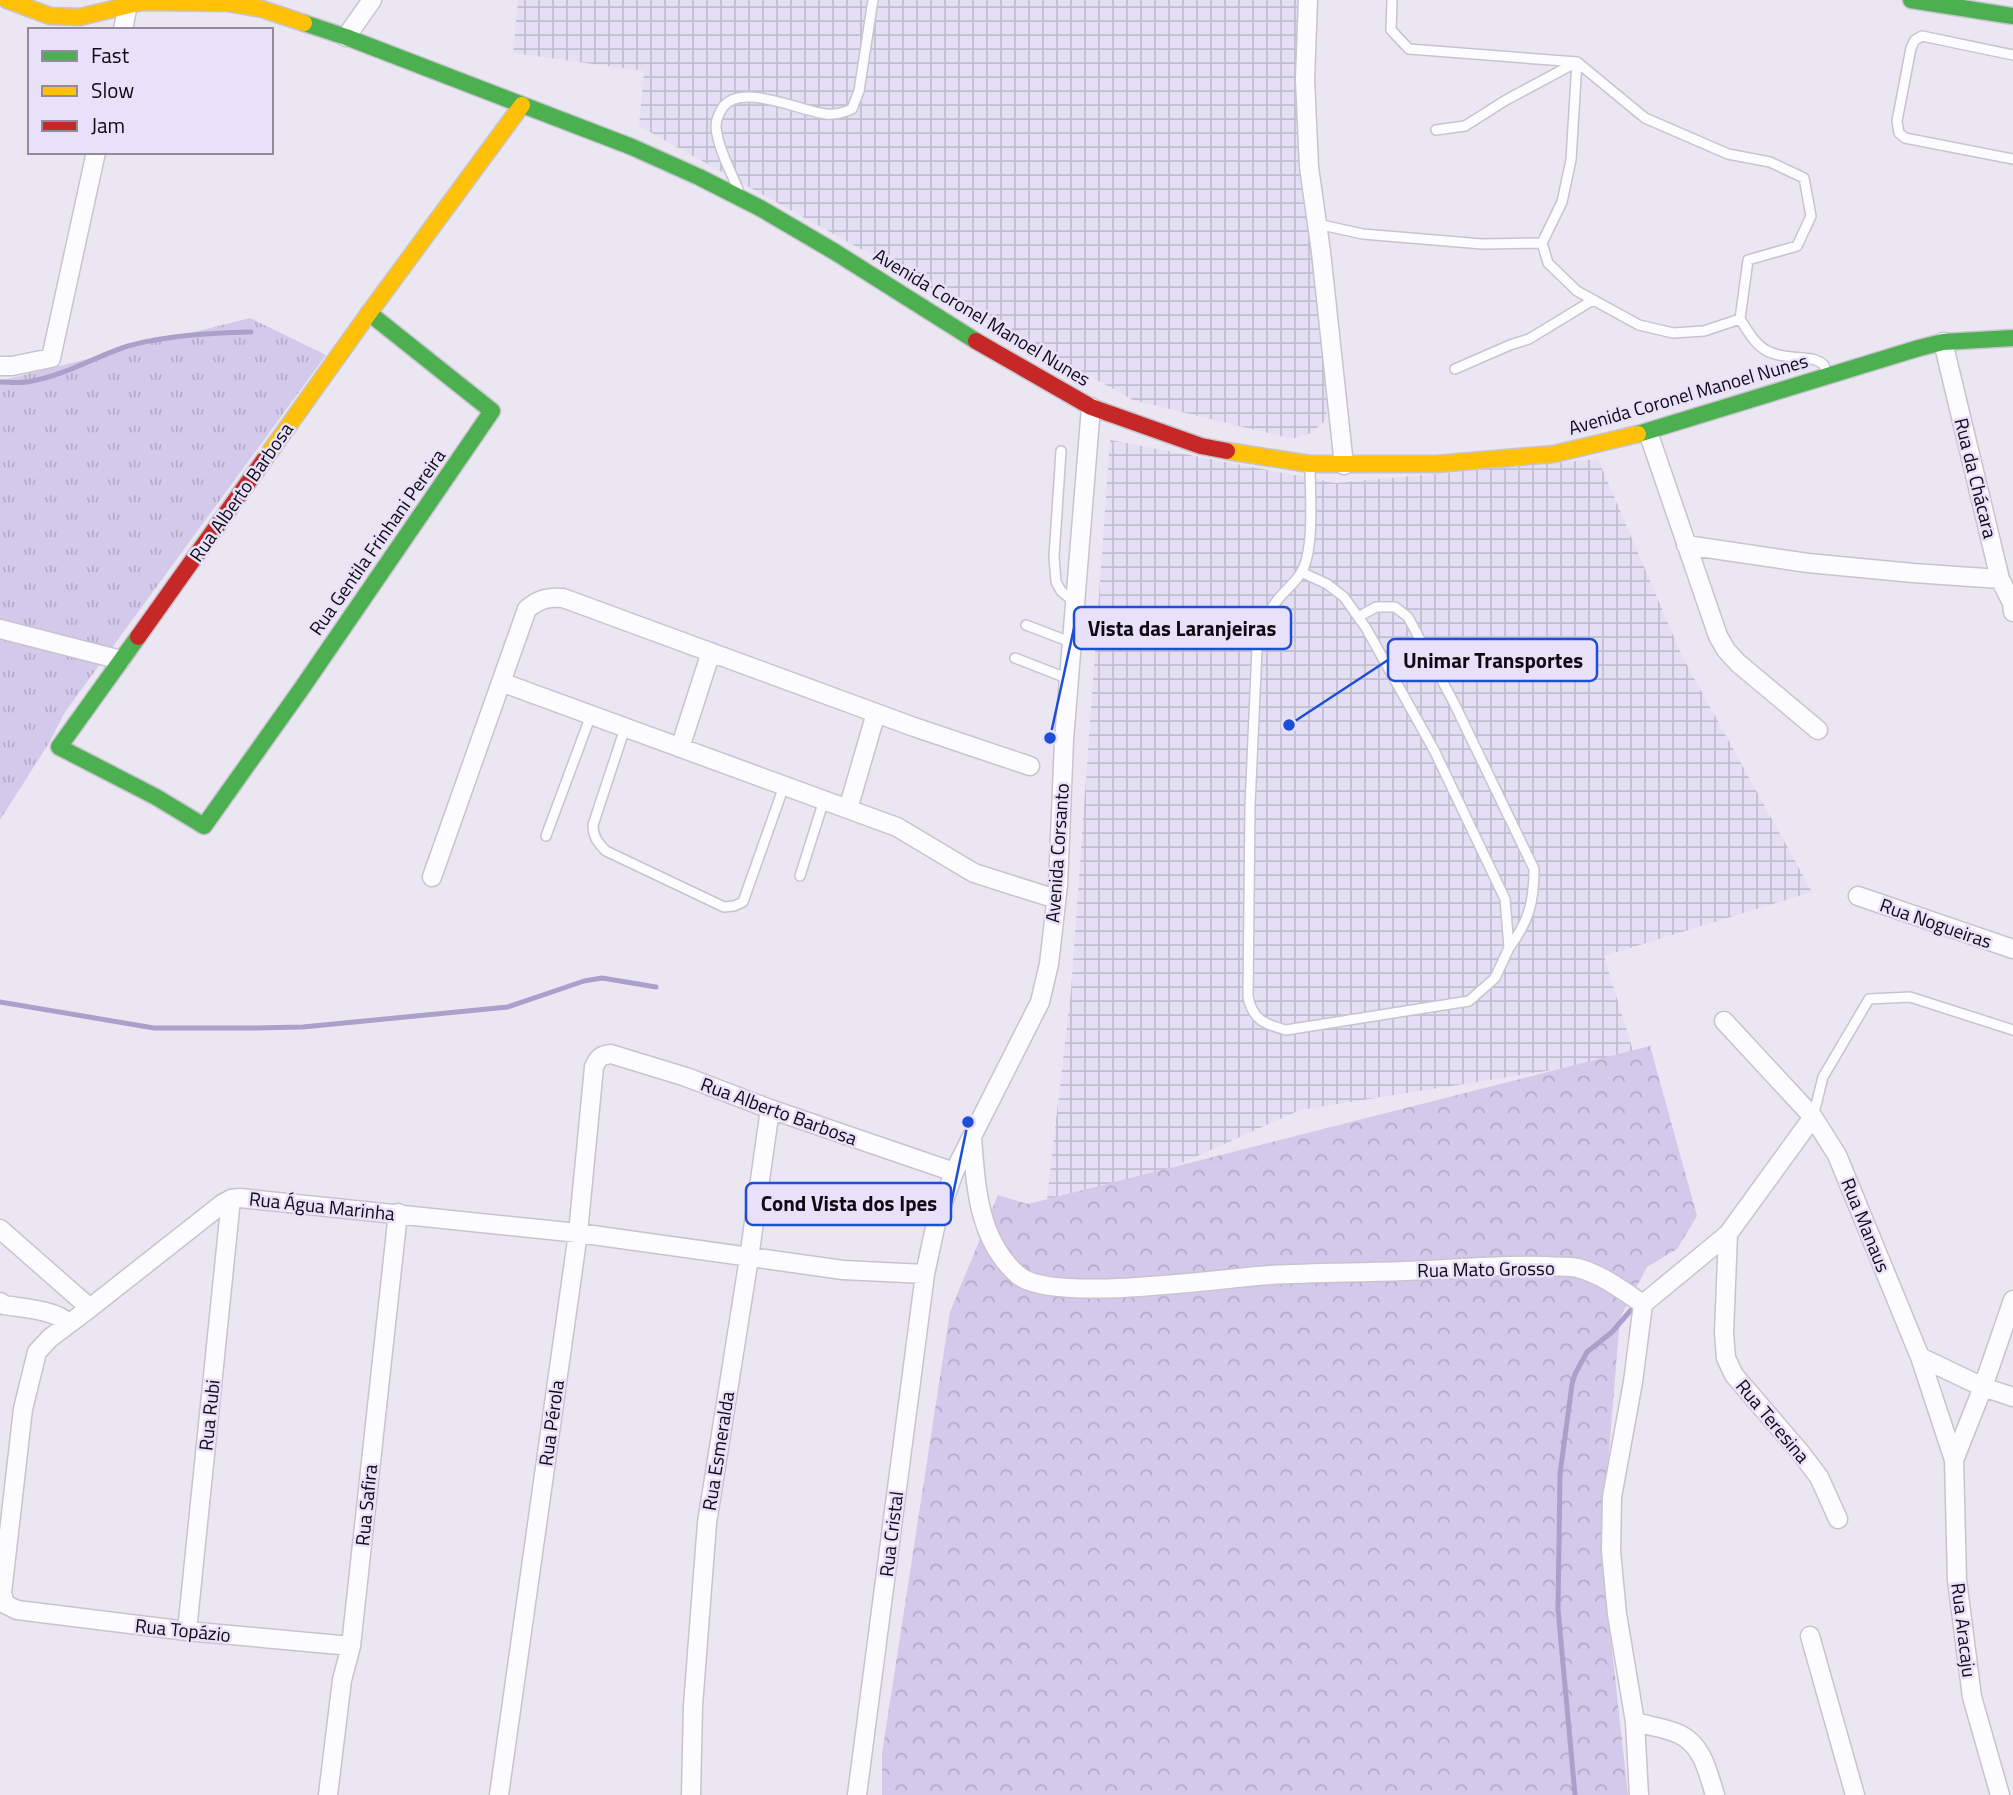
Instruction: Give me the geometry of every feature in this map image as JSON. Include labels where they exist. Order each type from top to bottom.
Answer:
[{"type":"street","name":"Avenida Coronel Manoel Nunes","points":[[7,0],[50,16],[80,17],[142,2],[227,3],[262,9],[346,37],[632,147],[699,177],[835,252],[1007,360],[1091,407],[1201,446],[1266,458],[1310,464],[1436,464],[1554,454],[1648,432],[1942,342],[2013,338]]},
{"type":"street","points":[[346,37],[372,0]]},
{"type":"street","points":[[1308,0],[1305,79],[1309,167],[1344,465]]},
{"type":"street","points":[[1911,0],[2013,16]]},
{"type":"street","points":[[123,28],[128,4]]},
{"type":"street","name":"Rua Alberto Barbosa","points":[[204,826],[156,797],[59,747],[369,313],[522,105]]},
{"type":"street","points":[[0,366],[51,358],[96,154]]},
{"type":"street","name":"Rua Gentila Frinhani Pereira","points":[[204,826],[492,411],[369,313]]},
{"type":"street","name":"Rua da Chácara","points":[[1942,342],[2000,579],[2013,606]]},
{"type":"street","name":"Avenida Corsanto","points":[[925,1274],[936,1223],[954,1172],[1040,1002],[1049,964],[1091,407]]},
{"type":"street","points":[[1648,432],[1718,636],[1738,663],[1818,730]]},
{"type":"street","points":[[1686,545],[1821,564],[2000,579]]},
{"type":"street","points":[[432,877],[527,610],[536,601],[549,597],[563,598],[876,713],[1030,766]]},
{"type":"street","points":[[0,629],[121,660]]},
{"type":"street","points":[[680,748],[711,652]]},
{"type":"street","points":[[502,682],[897,827],[974,873],[1056,899]]},
{"type":"street","points":[[848,810],[876,713]]},
{"type":"street","name":"Rua Nogueiras","points":[[1858,896],[2013,949]]},
{"type":"street","name":"Rua Manaus","points":[[1724,1021],[1813,1117],[1838,1154],[1920,1357],[1954,1460]]},
{"type":"street","name":"Rua Alberto Barbosa","points":[[604,1054],[686,1077],[954,1172]]},
{"type":"street","name":"Rua Pérola","points":[[499,1795],[578,1233],[594,1067],[597,1059],[604,1054]]},
{"type":"street","name":"Rua Esmeralda","points":[[691,1795],[693,1706],[706,1523],[770,1109]]},
{"type":"street","points":[[1639,1795],[1635,1722],[1617,1614],[1611,1551],[1612,1497],[1633,1382],[1643,1304],[1728,1234],[1813,1117]]},
{"type":"street","name":"Rua Mato Grosso","points":[[972,1138],[977,1189],[984,1223],[998,1253],[1020,1277],[1050,1287],[1108,1289],[1269,1275],[1518,1265],[1576,1268],[1604,1278],[1643,1304]]},
{"type":"street","name":"Rua Água Marinha","points":[[17,1610],[5,1604],[2,1593],[8,1469],[37,1352],[68,1323],[231,1199],[398,1213],[578,1233],[843,1270],[925,1274]]},
{"type":"street","name":"Rua Rubi","points":[[187,1631],[231,1199]]},
{"type":"street","name":"Rua Safira","points":[[328,1795],[342,1680],[351,1646],[398,1213]]},
{"type":"street","points":[[0,1229],[90,1308]]},
{"type":"street","name":"Rua Teresina","points":[[1728,1234],[1724,1333],[1726,1358],[1734,1375],[1819,1477],[1838,1519]]},
{"type":"street","name":"Rua Cristal","points":[[857,1795],[925,1274]]},
{"type":"street","points":[[1954,1460],[2013,1300]]},
{"type":"street","points":[[0,1302],[64,1318],[68,1323]]},
{"type":"street","points":[[1920,1357],[1983,1387],[2013,1397]]},
{"type":"street","name":"Rua Aracaju","points":[[1954,1460],[1957,1580],[1972,1696],[2000,1795]]},
{"type":"street","name":"Rua Topázio","points":[[17,1610],[187,1631],[351,1646]]},
{"type":"street","points":[[1810,1636],[1855,1795]]},
{"type":"street","points":[[1635,1722],[1680,1734],[1692,1744],[1705,1761],[1715,1795]]},
{"type":"lane","points":[[742,199],[716,126],[719,112],[727,101],[752,96],[825,114],[840,114],[852,109],[859,92],[873,0]]},
{"type":"lane","points":[[1392,0],[1391,30],[1409,49],[1577,62],[1646,118],[1728,153],[1770,162],[1804,178],[1811,216],[1797,246],[1748,260],[1740,319],[1755,343],[1766,352],[1816,359],[1824,365],[1828,376]]},
{"type":"lane","points":[[2013,55],[1922,36],[1915,40],[1911,48],[1897,121],[1899,133],[1905,138],[2013,159]]},
{"type":"lane","points":[[1436,130],[1465,126],[1506,100],[1577,62]]},
{"type":"lane","points":[[1577,62],[1571,160],[1562,202],[1542,243],[1548,263],[1577,291],[1639,325],[1673,333],[1704,331],[1740,319]]},
{"type":"lane","points":[[1317,224],[1363,234],[1482,244],[1542,243]]},
{"type":"lane","points":[[1455,369],[1529,339],[1593,300]]},
{"type":"lane","points":[[1061,451],[1054,557],[1056,582],[1061,591],[1076,603]]},
{"type":"lane","points":[[1310,464],[1310,535],[1307,558],[1301,572],[1274,604],[1257,648],[1250,806],[1248,997],[1251,1009],[1264,1024],[1286,1030],[1469,1001],[1495,978],[1509,948],[1522,931],[1534,895],[1534,869],[1454,704],[1408,617],[1395,607],[1376,607],[1358,617]]},
{"type":"lane","points":[[1301,572],[1345,597],[1434,750],[1505,898],[1509,948]]},
{"type":"lane","points":[[1026,625],[1073,643]]},
{"type":"lane","points":[[1015,658],[1069,679]]},
{"type":"lane","points":[[546,836],[591,715]]},
{"type":"lane","points":[[625,728],[593,825],[597,842],[606,851],[724,907],[743,902],[784,786]]},
{"type":"lane","points":[[800,876],[824,800]]},
{"type":"lane","points":[[1813,1117],[1822,1077],[1869,999],[1910,997],[2013,1030]]},
{"type":"shaded area","points":[[518,0],[1301,0],[1328,393],[1326,420],[1311,433],[1292,439],[1133,400],[639,126],[644,71],[513,53]]},
{"type":"shaded area","points":[[1110,440],[1336,483],[1598,459],[1682,656],[1812,892],[1604,956],[1635,1057],[1300,1110],[1044,1225],[1071,991]]},
{"type":"green space","points":[[250,318],[326,355],[65,712],[49,743],[0,820],[0,381]]},
{"type":"green space","points":[[1650,1046],[1697,1216],[1677,1249],[1647,1267],[1620,1318],[1601,1549],[1628,1795],[882,1795],[882,1754],[950,1312],[998,1195],[1028,1204]]},
{"type":"waterway","points":[[0,382],[24,382],[45,378],[116,350],[158,339],[251,332]]},
{"type":"waterway","points":[[0,1002],[154,1028],[303,1027],[508,1007],[584,981],[602,978],[656,987]]},
{"type":"waterway","points":[[1575,1795],[1558,1609],[1560,1474],[1575,1374],[1587,1352],[1612,1332],[1631,1310]]},
{"type":"traffic: fast","points":[[1911,0],[2013,16]]},
{"type":"traffic: fast","points":[[304,23],[632,147],[699,177],[760,208],[835,252],[976,341]]},
{"type":"traffic: fast","points":[[138,637],[59,747],[156,797],[204,826],[492,411],[369,313]]},
{"type":"traffic: fast","points":[[1638,434],[1919,348],[1943,342],[2013,338]]},
{"type":"traffic: slow","points":[[7,0],[50,16],[80,17],[142,2],[227,3],[262,9],[304,23]]},
{"type":"traffic: slow","points":[[264,460],[522,105]]},
{"type":"traffic: slow","points":[[1227,451],[1310,464],[1436,464],[1554,454],[1638,434]]},
{"type":"traffic: jam","points":[[976,341],[1091,407],[1201,446],[1227,451]]},
{"type":"traffic: jam","points":[[138,637],[264,460]]},
{"type":"place","name":"Unimar Transportes","points":[[1289,725]]},
{"type":"place","name":"Vista das Laranjeiras","points":[[1050,738]]},
{"type":"place","name":"Cond Vista dos Ipes","points":[[968,1122]]}]
